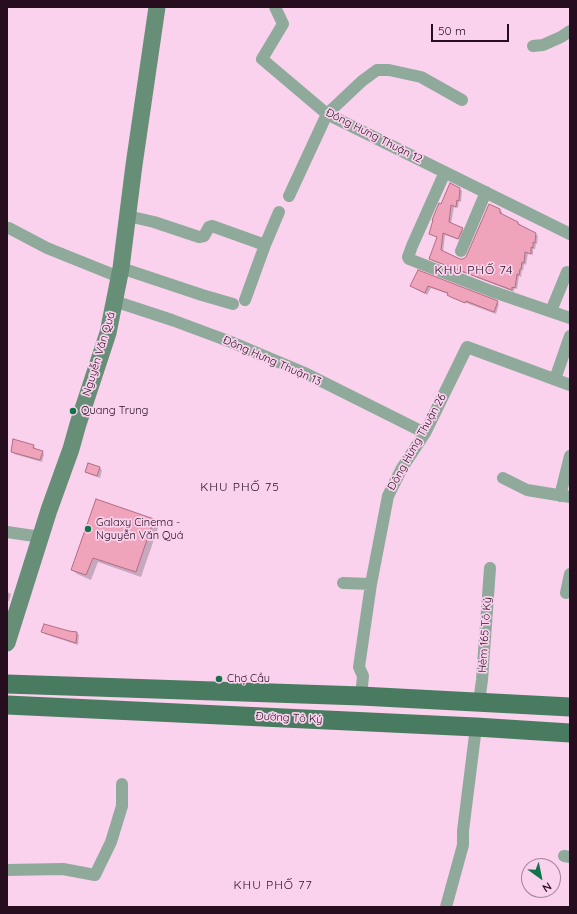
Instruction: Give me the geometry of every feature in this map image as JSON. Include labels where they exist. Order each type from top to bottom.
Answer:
[{"type":"main road","name":"Nguyễn Văn Quá","points":[[7,643],[49,510],[71,449],[108,333],[120,272],[157,7]]},
{"type":"main road","points":[[7,684],[361,696],[570,707]]},
{"type":"main road","points":[[476,727],[479,702]]},
{"type":"main road","name":"Đường Tô Ký","points":[[7,706],[476,727],[570,733]]},
{"type":"street","name":"Đông Hưng Thuận 12","points":[[275,7],[284,24],[262,59],[327,114],[570,234]]},
{"type":"street","points":[[533,46],[543,45],[570,31]]},
{"type":"street","points":[[289,196],[327,114],[362,81],[377,70],[389,70],[421,77],[462,100]]},
{"type":"street","points":[[445,172],[431,200],[408,257],[491,290],[570,318]]},
{"type":"street","points":[[461,251],[486,192]]},
{"type":"street","points":[[245,300],[264,245],[279,212]]},
{"type":"street","points":[[128,216],[154,222],[199,236],[204,236],[209,227],[212,226],[264,245]]},
{"type":"street","points":[[9,228],[47,248],[120,272],[232,304]]},
{"type":"street","points":[[551,312],[567,272]]},
{"type":"street","name":"Đông Hưng Thuận 13","points":[[114,301],[172,320],[231,342],[307,374],[424,433]]},
{"type":"street","points":[[555,379],[570,336]]},
{"type":"street","name":"Đông Hưng Thuận 26","points":[[361,696],[363,676],[359,667],[371,584],[388,496],[402,468],[424,433],[466,347],[570,385]]},
{"type":"street","points":[[503,478],[527,490],[565,497],[570,456]]},
{"type":"street","points":[[7,532],[41,538]]},
{"type":"street","name":"Hẻm 165 Tô Ký","points":[[479,702],[490,568]]},
{"type":"street","points":[[566,594],[570,574]]},
{"type":"street","points":[[343,583],[371,584]]},
{"type":"street","points":[[446,907],[463,845],[463,831],[476,727]]},
{"type":"street","points":[[7,870],[63,869],[95,875],[111,842],[122,806],[122,784]]},
{"type":"building","points":[[450,183],[460,188],[459,201],[457,200],[456,207],[451,205],[449,222],[463,228],[458,239],[443,233],[441,250],[460,259],[466,257],[489,204],[500,209],[500,213],[536,233],[535,243],[533,242],[533,248],[531,247],[531,254],[525,252],[524,263],[522,262],[519,275],[517,274],[515,288],[512,287],[512,290],[429,259],[437,237],[429,234],[432,220]]},
{"type":"building","points":[[418,270],[498,301],[494,312],[466,301],[465,303],[447,295],[448,293],[428,286],[425,293],[410,286]]},
{"type":"building","points":[[13,439],[34,445],[33,448],[43,451],[40,460],[11,452]]},
{"type":"building","points":[[88,463],[100,467],[97,476],[85,472]]},
{"type":"building","points":[[96,499],[154,519],[136,572],[93,558],[86,575],[71,570]]},
{"type":"building","points":[[44,624],[77,632],[76,643],[41,632]]},
{"type":"place","name":"Quang Trung","points":[[73,411]]},
{"type":"place","name":"Galaxy Cinema - Nguyễn Văn Quá","points":[[88,529]]},
{"type":"place","name":"Chợ Cầu","points":[[219,679]]},
{"type":"district","name":"KHU PHỐ 74","points":[[474,270]]},
{"type":"district","name":"KHU PHỐ 75","points":[[240,487]]},
{"type":"district","name":"KHU PHỐ 77","points":[[273,885]]}]
